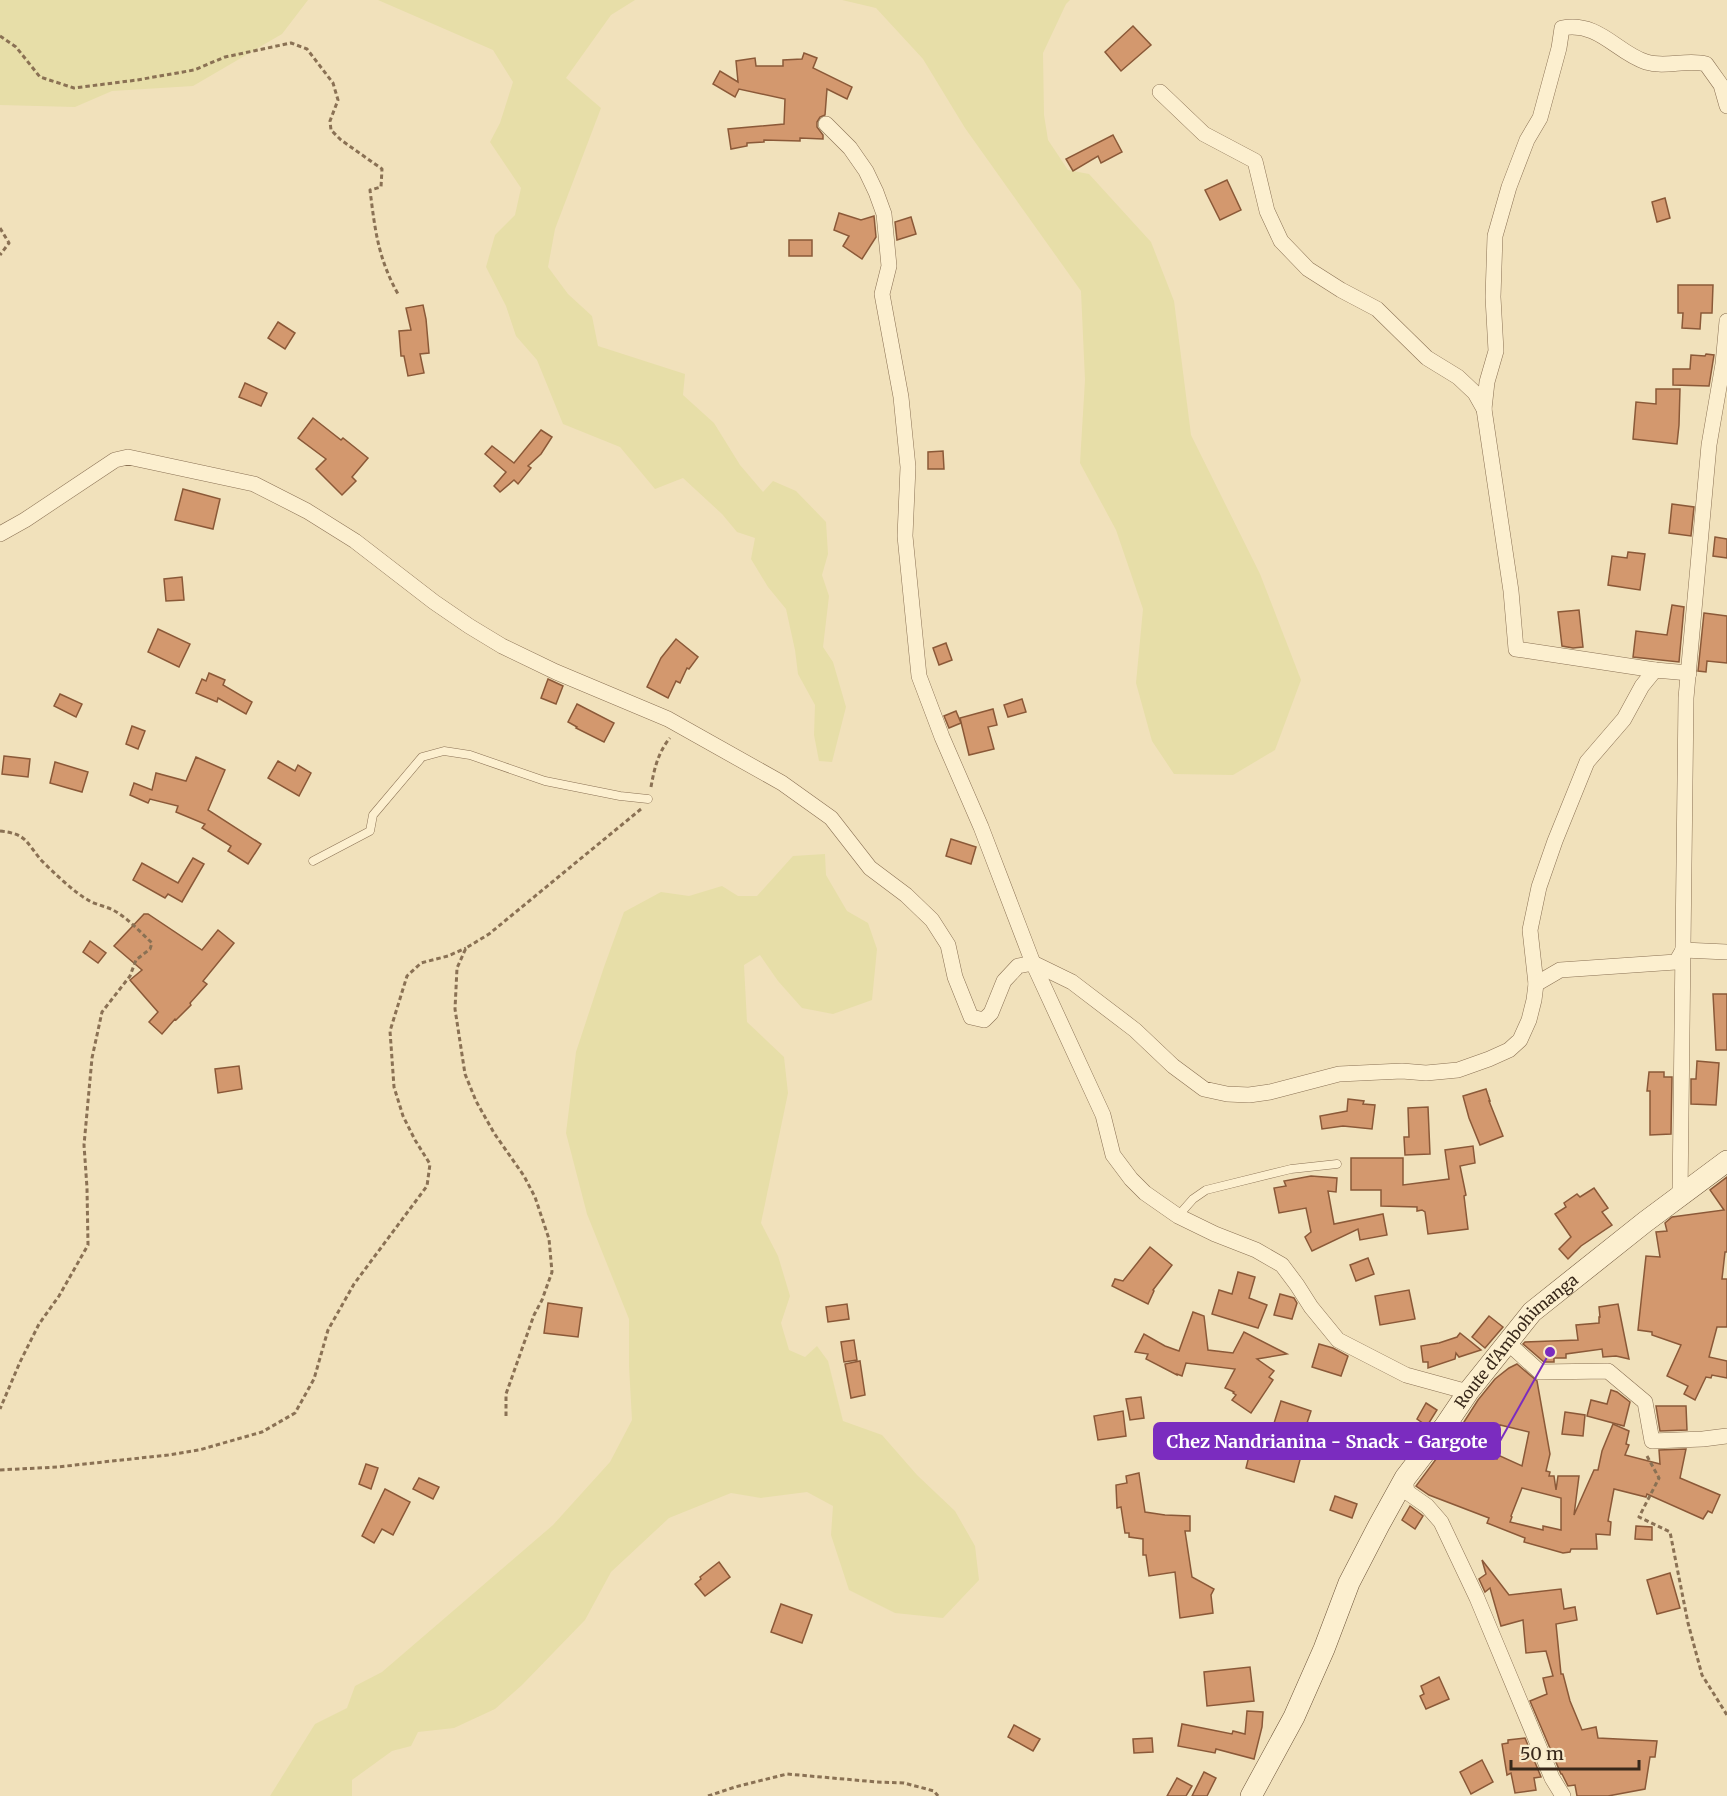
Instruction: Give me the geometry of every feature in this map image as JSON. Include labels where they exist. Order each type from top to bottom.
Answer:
[{"type":"street","points":[[1689,673],[1516,649],[1511,591],[1484,409],[1487,382],[1496,351],[1493,297],[1495,236],[1509,187],[1527,140],[1539,118],[1559,48],[1562,28],[1572,26],[1603,35],[1644,62],[1653,64],[1696,61],[1706,63],[1721,84],[1727,106]]},
{"type":"street","points":[[1160,93],[1204,134],[1255,161],[1267,211],[1281,241],[1308,269],[1377,309],[1427,358],[1458,377],[1474,393],[1484,409]]},
{"type":"street","points":[[826,124],[850,148],[866,171],[884,214],[889,267],[882,294],[901,397],[907,456],[905,536],[919,676],[1034,963],[1103,1115],[1113,1155],[1131,1179],[1178,1216],[1256,1250],[1282,1265],[1298,1285],[1311,1307],[1338,1340],[1406,1375],[1468,1392]]},
{"type":"street","points":[[1680,1196],[1686,698],[1709,445],[1723,364],[1727,321]]},
{"type":"street","points":[[0,534],[115,460],[128,457],[254,484],[307,511],[355,541],[434,602],[502,646],[556,672],[668,719],[782,783],[831,818],[870,868],[906,895],[932,920],[948,945],[955,977],[971,1017],[984,1020],[991,1013],[1004,981],[1018,966],[1034,963],[1072,982],[1135,1029],[1173,1066],[1204,1089],[1227,1094],[1249,1095],[1270,1092],[1339,1074],[1402,1071],[1426,1073],[1458,1070],[1509,1050],[1520,1040],[1529,1020],[1536,984],[1530,930],[1539,886],[1555,841],[1587,762],[1624,719],[1642,686],[1655,670]]},
{"type":"street","points":[[1536,984],[1560,970],[1676,963],[1683,950]]},
{"type":"street","points":[[1683,950],[1727,952]]},
{"type":"street","name":"Route d'Ambohimanga","points":[[1251,1796],[1294,1717],[1324,1649],[1349,1583],[1405,1478],[1468,1392],[1532,1312],[1727,1161]]},
{"type":"street","points":[[1509,1343],[1509,1346],[1540,1372],[1608,1371],[1645,1402],[1652,1441],[1727,1436]]},
{"type":"street","points":[[1405,1478],[1407,1492],[1427,1506],[1441,1522],[1477,1598],[1552,1778],[1563,1796]]},
{"type":"lane","points":[[313,861],[370,831],[372,814],[422,757],[444,751],[470,755],[545,781],[620,796],[648,799]]},
{"type":"lane","points":[[1178,1216],[1193,1199],[1206,1191],[1291,1169],[1337,1164]]},
{"type":"path","points":[[0,36],[16,47],[40,77],[74,88],[194,70],[225,57],[291,43],[307,49],[333,83],[338,100],[330,121],[331,130],[341,140],[382,169],[381,188],[370,190],[376,239],[387,274],[398,294]]},
{"type":"path","points":[[0,228],[9,243],[0,255]]},
{"type":"path","points":[[0,1470],[57,1467],[199,1450],[262,1432],[295,1413],[314,1379],[328,1330],[354,1284],[427,1186],[430,1164],[415,1140],[394,1087],[390,1031],[407,976],[421,963],[448,956],[489,934],[616,828],[639,812],[648,799],[654,769],[664,745],[672,737],[688,730]]},
{"type":"path","points":[[0,831],[16,832],[78,893],[88,901],[113,910],[152,943],[150,949],[136,960],[130,976],[102,1012],[92,1058],[84,1145],[88,1245],[59,1296],[39,1323],[0,1409]]},
{"type":"path","points":[[466,948],[457,968],[455,1009],[465,1074],[476,1101],[494,1133],[524,1176],[535,1197],[549,1239],[552,1272],[506,1394],[506,1416]]},
{"type":"path","points":[[1652,1441],[1647,1457],[1659,1478],[1639,1516],[1670,1532],[1688,1623],[1702,1675],[1727,1715]]},
{"type":"path","points":[[708,1796],[772,1776],[787,1774],[904,1784],[934,1791],[938,1796]]},
{"type":"shaded area","points":[[0,0],[308,0],[282,34],[193,86],[112,91],[75,107],[0,105]]},
{"type":"shaded area","points":[[378,0],[635,0],[611,15],[566,78],[601,108],[555,229],[548,267],[568,294],[592,316],[598,346],[685,374],[683,395],[714,423],[740,465],[763,492],[773,481],[796,491],[826,522],[828,554],[822,575],[829,596],[823,647],[833,662],[846,707],[832,762],[819,761],[814,735],[815,705],[798,674],[786,609],[768,587],[751,559],[755,538],[737,532],[722,514],[683,478],[655,489],[620,447],[563,424],[537,360],[516,336],[506,306],[486,267],[495,235],[515,215],[521,188],[490,142],[500,123],[513,82],[493,50]]},
{"type":"shaded area","points":[[842,0],[1070,0],[1043,53],[1044,115],[1048,140],[1068,170],[1089,174],[1151,242],[1174,301],[1191,435],[1260,574],[1301,680],[1275,750],[1233,775],[1174,774],[1152,741],[1136,683],[1143,609],[1116,530],[1080,463],[1085,380],[1081,291],[965,128],[923,59],[876,8]]},
{"type":"shaded area","points":[[825,854],[826,875],[847,911],[868,923],[877,949],[872,1000],[833,1014],[802,1008],[778,981],[760,955],[744,965],[747,1022],[784,1057],[788,1093],[761,1223],[778,1256],[790,1296],[781,1323],[789,1350],[805,1357],[817,1346],[828,1361],[843,1421],[882,1435],[917,1475],[955,1511],[975,1546],[979,1580],[943,1618],[895,1613],[849,1590],[831,1535],[833,1506],[807,1492],[761,1498],[731,1493],[669,1518],[611,1572],[585,1620],[522,1685],[495,1709],[454,1728],[418,1732],[411,1746],[392,1751],[352,1780],[352,1796],[270,1796],[315,1724],[347,1708],[355,1686],[382,1672],[553,1525],[610,1462],[632,1420],[629,1319],[587,1214],[566,1133],[576,1052],[624,912],[661,892],[689,896],[722,886],[738,896],[757,896],[793,856]]},
{"type":"building","points":[[1133,26],[1151,45],[1121,71],[1105,52]]},
{"type":"building","points":[[804,53],[817,58],[813,68],[852,87],[847,99],[827,89],[825,115],[817,122],[823,139],[764,140],[764,142],[747,143],[747,146],[731,149],[728,129],[784,124],[785,99],[739,89],[735,97],[713,84],[720,71],[738,82],[736,61],[755,58],[756,66],[783,66],[783,60],[802,59]]},
{"type":"building","points":[[1113,135],[1122,152],[1101,163],[1098,156],[1073,171],[1066,159]]},
{"type":"building","points":[[1227,180],[1241,210],[1220,220],[1205,190]]},
{"type":"building","points":[[1665,198],[1670,218],[1657,222],[1652,202]]},
{"type":"building","points":[[839,213],[861,220],[874,216],[876,237],[862,259],[843,246],[849,236],[834,230]]},
{"type":"building","points":[[911,217],[916,234],[897,240],[895,222]]},
{"type":"building","points":[[789,240],[812,240],[812,256],[789,256]]},
{"type":"building","points":[[1678,285],[1713,285],[1712,313],[1701,313],[1700,329],[1682,328],[1683,313],[1678,313]]},
{"type":"building","points":[[423,305],[429,353],[420,354],[424,373],[408,376],[404,356],[401,356],[399,331],[411,330],[406,308]]},
{"type":"building","points":[[278,322],[295,333],[285,349],[268,338]]},
{"type":"building","points":[[1706,354],[1714,355],[1709,386],[1673,385],[1673,369],[1690,369],[1691,355],[1705,356]]},
{"type":"building","points":[[245,383],[267,393],[261,406],[239,397]]},
{"type":"building","points":[[1656,389],[1680,389],[1677,444],[1633,439],[1636,402],[1656,404]]},
{"type":"building","points":[[313,418],[368,458],[352,477],[356,481],[342,495],[316,469],[326,459],[298,438]]},
{"type":"building","points":[[541,430],[552,437],[541,454],[528,466],[531,468],[518,484],[514,480],[500,492],[494,486],[506,472],[485,454],[492,446],[514,463]]},
{"type":"building","points":[[943,451],[944,469],[928,469],[928,452]]},
{"type":"building","points":[[183,489],[220,499],[213,529],[175,520]]},
{"type":"building","points":[[1672,504],[1694,507],[1691,536],[1669,533]]},
{"type":"building","points":[[1715,537],[1727,539],[1727,558],[1713,556]]},
{"type":"building","points":[[1628,552],[1645,554],[1640,590],[1608,585],[1612,556],[1627,558]]},
{"type":"building","points":[[182,577],[184,600],[166,601],[164,579]]},
{"type":"building","points":[[1672,605],[1684,607],[1679,662],[1633,657],[1636,631],[1667,635]]},
{"type":"building","points":[[1579,610],[1583,647],[1562,646],[1558,612]]},
{"type":"building","points":[[1704,613],[1727,616],[1727,663],[1707,661],[1706,672],[1698,671]]},
{"type":"building","points":[[158,629],[190,644],[179,667],[148,652]]},
{"type":"building","points":[[676,639],[698,657],[689,669],[687,668],[680,683],[676,681],[668,698],[647,687],[661,658]]},
{"type":"building","points":[[946,643],[952,660],[939,665],[933,648]]},
{"type":"building","points":[[209,673],[225,680],[223,685],[252,702],[246,714],[218,698],[217,702],[196,693],[202,679],[206,681]]},
{"type":"building","points":[[548,679],[563,686],[556,704],[541,698]]},
{"type":"building","points":[[60,694],[82,704],[76,717],[54,706]]},
{"type":"building","points":[[1022,699],[1026,712],[1008,717],[1004,705]]},
{"type":"building","points":[[577,704],[614,723],[604,742],[568,722]]},
{"type":"building","points":[[993,709],[997,725],[988,727],[994,749],[969,755],[960,718]]},
{"type":"building","points":[[956,711],[961,723],[949,728],[944,716]]},
{"type":"building","points":[[132,726],[145,731],[138,749],[126,744]]},
{"type":"building","points":[[4,756],[30,759],[28,777],[2,774]]},
{"type":"building","points":[[196,757],[225,770],[208,810],[261,844],[248,864],[228,851],[231,846],[202,828],[205,824],[176,812],[178,806],[150,799],[148,803],[130,795],[134,783],[152,790],[156,773],[186,781]]},
{"type":"building","points":[[278,761],[295,771],[298,765],[311,773],[299,796],[268,778]]},
{"type":"building","points":[[55,762],[88,772],[82,792],[50,783]]},
{"type":"building","points":[[951,839],[976,847],[971,864],[946,856]]},
{"type":"building","points":[[193,858],[204,864],[182,902],[168,894],[165,898],[133,880],[142,863],[178,883]]},
{"type":"building","points":[[144,914],[148,914],[202,950],[218,930],[234,943],[203,981],[207,984],[190,1003],[191,1005],[162,1034],[149,1022],[158,1012],[130,980],[142,970],[114,946]]},
{"type":"building","points":[[90,941],[106,953],[98,963],[83,952]]},
{"type":"building","points":[[1713,994],[1727,994],[1727,1050],[1716,1050]]},
{"type":"building","points":[[1697,1061],[1719,1063],[1716,1105],[1691,1104],[1691,1079],[1696,1079]]},
{"type":"building","points":[[239,1066],[242,1089],[218,1093],[215,1069]]},
{"type":"building","points":[[1649,1072],[1664,1072],[1664,1077],[1672,1077],[1671,1134],[1650,1135],[1650,1091],[1647,1091]]},
{"type":"building","points":[[1486,1089],[1503,1136],[1480,1145],[1463,1096]]},
{"type":"building","points":[[1348,1099],[1375,1105],[1372,1129],[1343,1126],[1322,1129],[1320,1116],[1347,1111]]},
{"type":"building","points":[[1428,1107],[1430,1154],[1405,1155],[1404,1137],[1409,1137],[1408,1108]]},
{"type":"building","points":[[1473,1146],[1475,1163],[1460,1166],[1466,1195],[1464,1196],[1468,1229],[1428,1234],[1425,1212],[1417,1211],[1417,1207],[1381,1206],[1381,1190],[1351,1190],[1351,1158],[1403,1158],[1403,1185],[1449,1179],[1445,1150]]},
{"type":"building","points":[[1311,1176],[1337,1178],[1336,1192],[1328,1191],[1334,1224],[1383,1214],[1387,1235],[1360,1240],[1358,1229],[1312,1251],[1305,1237],[1311,1232],[1306,1208],[1279,1213],[1274,1188],[1286,1186],[1284,1181]]},
{"type":"building","points":[[1727,1177],[1727,1252],[1725,1252],[1722,1279],[1727,1279],[1727,1327],[1717,1327],[1709,1357],[1727,1361],[1727,1378],[1712,1375],[1711,1378],[1706,1377],[1695,1400],[1684,1394],[1688,1386],[1667,1376],[1681,1345],[1652,1335],[1652,1332],[1638,1330],[1646,1256],[1660,1257],[1656,1232],[1667,1231],[1665,1223],[1672,1217],[1724,1210],[1710,1190]]},
{"type":"building","points":[[1594,1188],[1608,1208],[1602,1212],[1612,1225],[1581,1246],[1568,1259],[1559,1249],[1571,1237],[1555,1214],[1566,1207],[1564,1203],[1577,1194],[1580,1197]]},
{"type":"building","points":[[1150,1247],[1172,1265],[1153,1290],[1148,1304],[1112,1286],[1115,1279],[1123,1281]]},
{"type":"building","points":[[1368,1258],[1374,1274],[1356,1281],[1350,1265]]},
{"type":"building","points":[[1238,1272],[1255,1277],[1249,1298],[1267,1305],[1258,1328],[1212,1314],[1219,1290],[1232,1294]]},
{"type":"building","points":[[1409,1290],[1415,1319],[1380,1325],[1375,1296]]},
{"type":"building","points":[[1280,1294],[1294,1298],[1297,1303],[1292,1319],[1274,1315]]},
{"type":"building","points":[[548,1303],[582,1308],[578,1337],[544,1333]]},
{"type":"building","points":[[847,1304],[849,1319],[828,1322],[826,1307]]},
{"type":"building","points":[[1618,1304],[1629,1359],[1616,1356],[1603,1357],[1602,1349],[1566,1354],[1566,1358],[1554,1358],[1554,1362],[1544,1362],[1523,1344],[1525,1342],[1578,1340],[1576,1325],[1599,1323],[1599,1307]]},
{"type":"building","points":[[1193,1312],[1204,1316],[1208,1350],[1233,1353],[1244,1332],[1287,1354],[1257,1359],[1274,1371],[1269,1377],[1273,1380],[1251,1413],[1232,1400],[1236,1395],[1225,1388],[1235,1369],[1186,1363],[1182,1376],[1146,1359],[1148,1354],[1135,1352],[1144,1334],[1179,1351]]},
{"type":"building","points":[[1489,1316],[1503,1327],[1485,1348],[1472,1337]]},
{"type":"building","points":[[1460,1333],[1481,1350],[1459,1357],[1456,1353],[1455,1359],[1428,1368],[1428,1362],[1423,1362],[1421,1346],[1457,1337]]},
{"type":"building","points":[[854,1340],[857,1360],[844,1362],[841,1342]]},
{"type":"building","points":[[1319,1344],[1348,1356],[1341,1376],[1312,1367]]},
{"type":"building","points":[[860,1361],[865,1395],[851,1398],[845,1364]]},
{"type":"building","points":[[1517,1364],[1537,1381],[1550,1454],[1546,1471],[1550,1472],[1549,1476],[1554,1476],[1556,1490],[1558,1476],[1579,1476],[1574,1515],[1594,1470],[1598,1470],[1602,1451],[1613,1424],[1629,1431],[1626,1444],[1629,1445],[1625,1455],[1660,1464],[1659,1450],[1686,1449],[1680,1478],[1720,1495],[1712,1513],[1708,1511],[1703,1519],[1647,1494],[1646,1497],[1614,1489],[1608,1521],[1611,1522],[1610,1535],[1596,1534],[1597,1549],[1571,1549],[1570,1552],[1563,1553],[1524,1542],[1525,1538],[1487,1523],[1489,1518],[1429,1495],[1416,1486],[1448,1443],[1450,1444],[1478,1400],[1495,1379]],"holes":[[[1475,1424],[1497,1432],[1500,1425],[1529,1432],[1522,1466],[1498,1455],[1497,1459],[1464,1448]],[[1522,1488],[1561,1498],[1561,1530],[1543,1526],[1543,1530],[1510,1522]]]},
{"type":"building","points":[[1611,1390],[1630,1402],[1624,1426],[1587,1416],[1591,1400],[1607,1404]]},
{"type":"building","points":[[1141,1397],[1144,1418],[1130,1420],[1126,1399]]},
{"type":"building","points":[[1281,1401],[1311,1411],[1300,1444],[1304,1445],[1294,1482],[1246,1468],[1251,1448],[1256,1450],[1260,1433],[1270,1436]]},
{"type":"building","points":[[1426,1403],[1437,1410],[1427,1426],[1417,1419]]},
{"type":"building","points":[[1656,1406],[1686,1406],[1687,1430],[1660,1431]]},
{"type":"building","points":[[1123,1411],[1126,1436],[1098,1440],[1094,1416]]},
{"type":"building","points":[[1565,1412],[1585,1415],[1583,1436],[1562,1434]]},
{"type":"building","points":[[366,1464],[378,1468],[371,1489],[359,1484]]},
{"type":"building","points":[[1139,1473],[1145,1512],[1190,1516],[1190,1531],[1185,1531],[1192,1577],[1214,1589],[1211,1595],[1213,1613],[1180,1618],[1175,1572],[1149,1576],[1146,1555],[1143,1555],[1143,1539],[1129,1537],[1129,1533],[1125,1533],[1121,1507],[1117,1508],[1116,1485],[1127,1483],[1126,1476]]},
{"type":"building","points":[[419,1478],[439,1487],[433,1499],[413,1489]]},
{"type":"building","points":[[385,1489],[410,1502],[393,1535],[382,1529],[374,1543],[362,1536]]},
{"type":"building","points":[[1335,1496],[1357,1504],[1352,1518],[1330,1510]]},
{"type":"building","points":[[1410,1506],[1423,1516],[1415,1529],[1402,1520]]},
{"type":"building","points":[[1636,1526],[1652,1527],[1652,1540],[1635,1539]]},
{"type":"building","points":[[1482,1560],[1509,1595],[1561,1589],[1564,1609],[1575,1607],[1577,1620],[1556,1624],[1561,1674],[1563,1674],[1570,1701],[1582,1730],[1596,1727],[1598,1738],[1657,1741],[1655,1757],[1650,1757],[1645,1789],[1608,1796],[1577,1796],[1575,1785],[1568,1786],[1530,1701],[1547,1694],[1543,1678],[1553,1676],[1546,1651],[1526,1653],[1523,1620],[1501,1626],[1490,1588],[1485,1592],[1479,1579],[1486,1574]]},
{"type":"building","points":[[719,1562],[730,1577],[705,1596],[695,1584]]},
{"type":"building","points":[[1670,1573],[1680,1608],[1657,1614],[1647,1580]]},
{"type":"building","points":[[781,1604],[812,1615],[802,1643],[771,1632]]},
{"type":"building","points":[[1250,1667],[1254,1701],[1207,1706],[1204,1672]]},
{"type":"building","points":[[1439,1677],[1449,1699],[1426,1709],[1420,1696],[1424,1694],[1421,1686]]},
{"type":"building","points":[[1247,1711],[1263,1712],[1262,1727],[1254,1759],[1216,1749],[1215,1753],[1178,1746],[1182,1724],[1232,1734],[1233,1731],[1245,1734]]},
{"type":"building","points":[[1014,1725],[1040,1739],[1033,1751],[1008,1737]]},
{"type":"building","points":[[1152,1738],[1153,1752],[1134,1753],[1133,1739]]},
{"type":"building","points":[[1525,1738],[1541,1777],[1534,1778],[1536,1790],[1515,1793],[1511,1773],[1507,1775],[1502,1744],[1508,1743],[1508,1740]]},
{"type":"building","points":[[1482,1760],[1493,1782],[1471,1794],[1460,1772]]},
{"type":"building","points":[[1204,1772],[1216,1778],[1207,1796],[1192,1796]]},
{"type":"building","points":[[1177,1778],[1192,1786],[1186,1796],[1167,1796]]},
{"type":"place","name":"Chez Nandrianina - Snack - Gargote","points":[[1550,1352]]}]
